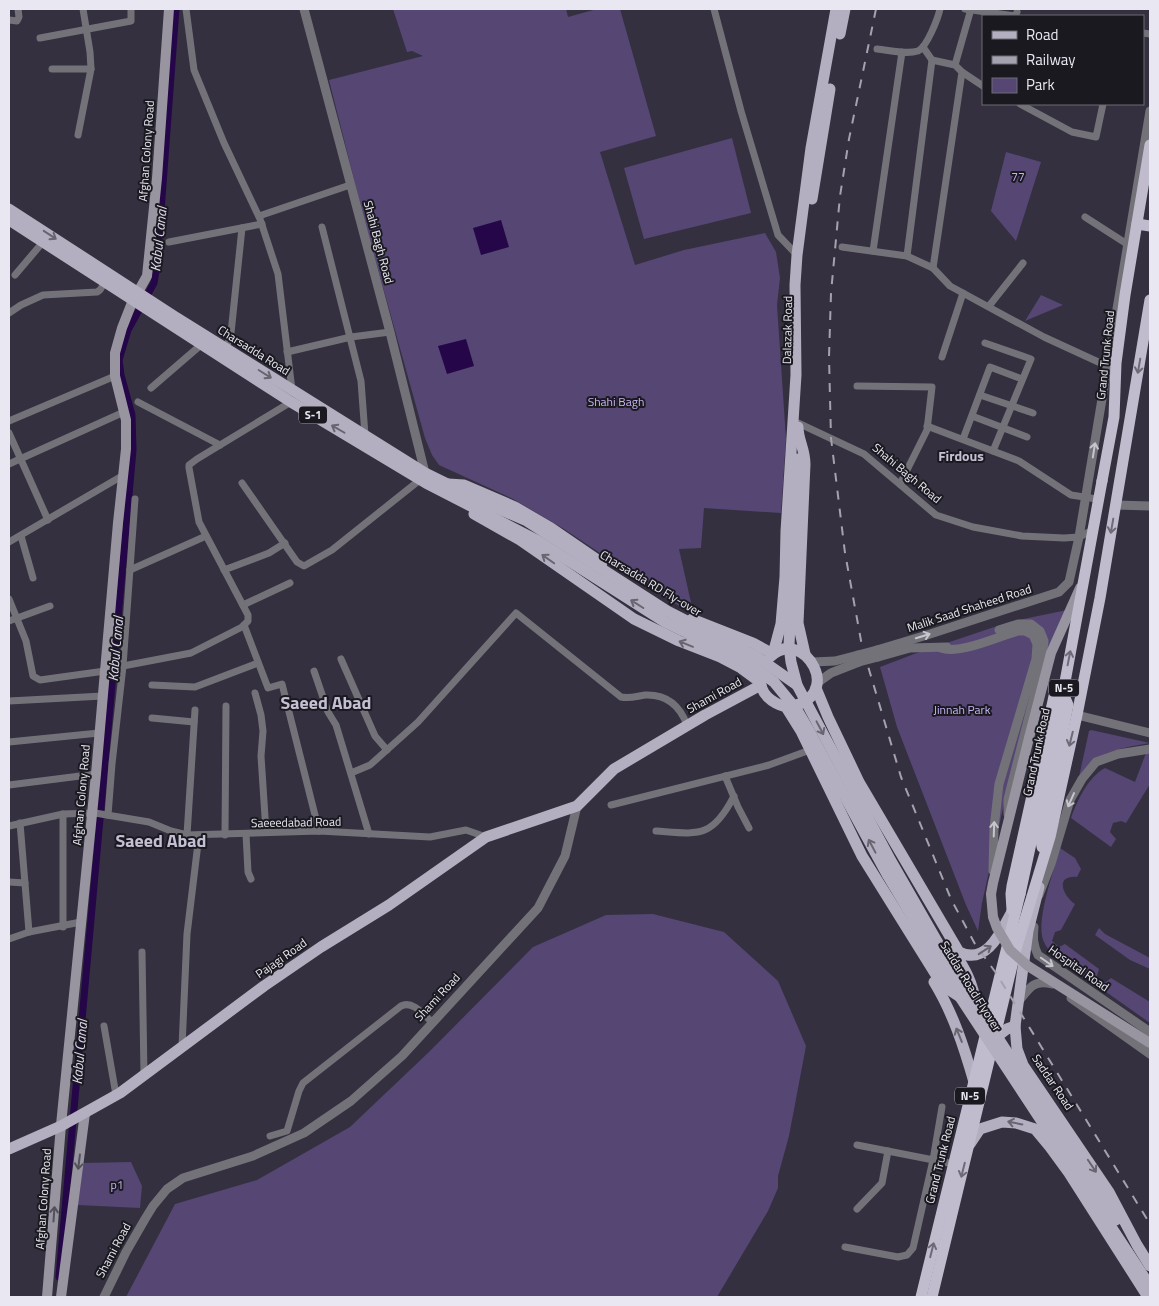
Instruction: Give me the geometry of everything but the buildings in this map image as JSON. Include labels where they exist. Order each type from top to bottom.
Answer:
[{"type":"highway","name":"Grand Trunk Road","points":[[921,1297],[974,1082],[1058,718],[1114,417],[1116,363],[1137,224],[1145,205],[1150,146]]},
{"type":"highway","points":[[1137,224],[1150,226]]},
{"type":"highway","name":"Grand Trunk Road","points":[[932,1297],[1016,948],[1043,863],[1090,657],[1150,300]]},
{"type":"highway","points":[[1016,903],[1012,886],[1054,696],[1058,694],[1065,698],[1068,705],[1041,840],[1043,863]]},
{"type":"main road","name":"Afghan Colony Road","points":[[47,1297],[60,1241],[62,1124],[93,813],[127,433],[124,412],[114,376],[115,353],[122,328],[141,300],[147,276],[157,178],[169,9]]},
{"type":"main road","name":"Dalazak Road","points":[[809,658],[798,623],[805,464],[804,449],[798,429],[799,258],[811,148],[836,9]]},
{"type":"main road","name":"Dalazak Road","points":[[773,654],[781,624],[785,577],[796,375],[795,285],[844,9]]},
{"type":"main road","name":"Charsadda Road","points":[[9,209],[202,344],[291,402],[424,478],[488,510]]},
{"type":"main road","name":"Charsadda Road","points":[[9,220],[105,282],[141,300],[226,349],[365,435],[424,478]]},
{"type":"main road","points":[[796,685],[790,662],[789,646],[798,429]]},
{"type":"main road","points":[[447,488],[464,485],[515,507],[552,528],[615,572],[670,607],[695,620],[753,643],[773,654]]},
{"type":"main road","points":[[447,488],[466,509],[520,540],[634,618],[679,641],[720,657],[741,668],[760,684],[766,696],[775,704],[786,707],[799,706],[809,699],[817,686]]},
{"type":"main road","name":"Charsadda RD Fly-over","points":[[488,510],[527,521],[667,611],[757,657],[796,685]]},
{"type":"main road","name":"Charsadda RD Fly-over","points":[[488,510],[664,622],[752,666],[774,682],[782,692]]},
{"type":"main road","points":[[1085,577],[1051,653],[1008,819],[991,894],[994,917],[1003,940],[1010,950],[1028,966],[1150,1042]]},
{"type":"main road","points":[[760,684],[761,672],[765,662],[773,654],[783,650],[794,650],[809,658],[817,672],[817,686],[828,718],[859,782],[870,813],[885,841],[970,979],[975,993],[975,1003]]},
{"type":"main road","name":"Shami Road","points":[[577,806],[614,769],[760,684]]},
{"type":"main road","name":"Saddar Road Flyover","points":[[796,685],[890,861],[950,964],[1116,1220],[1137,1245]]},
{"type":"main road","name":"Saddar Road Flyover","points":[[782,692],[797,710],[807,727],[888,876],[960,997],[1150,1286]]},
{"type":"main road","points":[[786,707],[810,750],[862,856],[943,986],[960,997]]},
{"type":"main road","points":[[816,763],[821,756],[829,751],[837,750],[846,753]]},
{"type":"main road","points":[[859,782],[959,952],[970,955],[986,950],[998,938],[1016,903]]},
{"type":"main road","points":[[828,789],[838,822],[945,999],[963,1044],[974,1082]]},
{"type":"main road","name":"Pajagi Road","points":[[9,1150],[82,1115],[116,1095],[272,980],[389,905],[486,837],[577,806]]},
{"type":"main road","name":"Saddar Road","points":[[1043,863],[1036,902],[1028,931],[1015,1026],[1017,1049],[1023,1065],[1096,1171],[1150,1266]]},
{"type":"main road","points":[[994,1040],[1000,1034],[1015,1026]]},
{"type":"main road","points":[[61,1297],[60,1241],[82,1115]]},
{"type":"main road","points":[[968,1146],[980,1129],[996,1123],[1009,1121],[1035,1129],[1069,1173],[1148,1297]]},
{"type":"street","points":[[9,20],[17,21],[19,17],[18,9]]},
{"type":"street","points":[[78,135],[91,69],[83,9]]},
{"type":"street","points":[[40,38],[132,21],[131,9]]},
{"type":"street","points":[[186,9],[194,70],[224,143],[259,216],[278,274],[292,390]]},
{"type":"street","name":"Shahi Bagh Road","points":[[304,9],[390,332],[424,478]]},
{"type":"street","points":[[714,9],[741,111],[778,235],[799,258]]},
{"type":"street","points":[[877,49],[902,52],[917,51],[923,47],[937,21],[940,9]]},
{"type":"street","points":[[955,65],[969,9],[1008,15]]},
{"type":"street","points":[[907,256],[932,60],[923,47]]},
{"type":"street","points":[[872,251],[902,52]]},
{"type":"street","points":[[932,60],[955,65],[982,86]]},
{"type":"street","points":[[52,69],[91,69]]},
{"type":"street","points":[[933,268],[962,72]]},
{"type":"street","points":[[1022,105],[1072,132],[1096,136],[1103,105]]},
{"type":"street","points":[[1079,537],[1150,111]]},
{"type":"street","points":[[259,216],[350,185]]},
{"type":"street","points":[[1085,217],[1127,244]]},
{"type":"street","points":[[169,242],[262,224]]},
{"type":"street","points":[[322,227],[361,381],[365,435]]},
{"type":"street","points":[[226,349],[231,333],[242,228]]},
{"type":"street","points":[[15,275],[43,242]]},
{"type":"street","points":[[842,246],[907,256],[933,268],[950,286],[1044,338],[1107,366]]},
{"type":"street","points":[[989,306],[1023,263]]},
{"type":"street","points":[[9,313],[43,295],[97,292],[105,282]]},
{"type":"street","points":[[942,357],[963,293]]},
{"type":"street","points":[[287,352],[351,337],[390,332]]},
{"type":"street","points":[[985,342],[1031,360],[992,451]]},
{"type":"street","points":[[151,388],[202,344]]},
{"type":"street","points":[[962,440],[990,368],[1022,379]]},
{"type":"street","points":[[9,421],[114,376]]},
{"type":"street","points":[[857,386],[932,387],[927,430],[900,484]]},
{"type":"street","points":[[980,395],[1033,413]]},
{"type":"street","points":[[138,402],[220,445]]},
{"type":"street","points":[[123,666],[191,653],[244,625],[248,621],[249,618],[243,605],[198,522],[189,468],[197,459],[291,402]]},
{"type":"street","points":[[9,464],[124,412]]},
{"type":"street","points":[[972,416],[1027,438]]},
{"type":"street","points":[[928,426],[1019,461],[1071,495],[1097,498]]},
{"type":"street","name":"Shahi Bagh Road","points":[[798,429],[864,454],[936,515],[959,523],[1022,536],[1079,537],[1091,531]]},
{"type":"street","points":[[9,433],[48,520]]},
{"type":"street","points":[[9,542],[122,476]]},
{"type":"street","points":[[242,483],[297,562],[304,566],[332,550],[424,478]]},
{"type":"street","points":[[108,815],[123,666],[135,499]]},
{"type":"street","points":[[1116,505],[1150,506]]},
{"type":"street","points":[[21,536],[33,578]]},
{"type":"street","points":[[130,570],[206,536]]},
{"type":"street","name":"Malik Saad Shaheed Road","points":[[809,658],[835,661],[877,653],[1059,592],[1066,586],[1072,574],[1079,537]]},
{"type":"street","points":[[224,570],[269,553],[285,544]]},
{"type":"street","points":[[243,605],[290,582]]},
{"type":"street","points":[[9,599],[26,641],[33,676],[40,680],[105,671]]},
{"type":"street","points":[[9,621],[50,606]]},
{"type":"street","points":[[351,773],[370,765],[418,722],[516,613],[622,697],[647,695],[669,699],[683,713],[688,725]]},
{"type":"street","points":[[941,648],[1026,623],[1036,627],[1043,636],[1044,648],[1041,669],[1008,799],[1008,819]]},
{"type":"street","points":[[244,625],[268,688],[282,684],[319,831]]},
{"type":"street","points":[[941,648],[950,650],[969,646],[1018,631],[1025,631],[1033,635],[1037,644],[1034,668],[1007,753],[997,796],[994,837],[994,900],[998,916],[1004,927]]},
{"type":"street","name":"Malik Saad Shaheed Road","points":[[877,653],[910,648],[941,648]]},
{"type":"street","name":"Malik Saad Shaheed Road","points":[[817,686],[831,673],[858,658]]},
{"type":"street","points":[[342,659],[375,736],[387,750]]},
{"type":"street","points":[[152,686],[196,687],[258,663]]},
{"type":"street","points":[[314,671],[328,712],[336,725],[369,834]]},
{"type":"street","points":[[255,693],[263,731],[261,756],[266,832]]},
{"type":"street","points":[[9,701],[102,696]]},
{"type":"street","points":[[225,835],[226,706]]},
{"type":"street","points":[[188,835],[195,710]]},
{"type":"street","points":[[1077,715],[1150,733]]},
{"type":"street","points":[[152,718],[194,722]]},
{"type":"street","points":[[9,742],[99,733]]},
{"type":"street","name":"Hospital Road","points":[[1150,749],[1118,754],[1096,762],[1082,779],[1070,800],[1051,864],[1036,902],[1033,939],[1038,955],[1150,1032]]},
{"type":"street","points":[[611,806],[770,765],[810,750]]},
{"type":"street","points":[[9,785],[96,774]]},
{"type":"street","points":[[725,776],[749,828]]},
{"type":"street","points":[[656,830],[697,833],[707,830],[720,820],[734,796]]},
{"type":"street","name":"Shami Road","points":[[104,1297],[145,1219],[167,1189],[183,1178],[253,1156],[304,1133],[351,1101],[402,1056],[538,908],[565,856],[577,806]]},
{"type":"street","name":"Saeeedabad Road","points":[[9,826],[63,814],[93,813],[148,822],[188,835],[319,831],[430,837],[466,830],[486,837]]},
{"type":"street","points":[[63,814],[63,926]]},
{"type":"street","points":[[20,823],[30,932]]},
{"type":"street","points":[[246,834],[248,872],[251,879]]},
{"type":"street","points":[[182,1047],[187,934],[199,835]]},
{"type":"street","points":[[9,882],[25,883]]},
{"type":"street","points":[[9,939],[30,932],[81,922]]},
{"type":"street","points":[[142,952],[144,1075]]},
{"type":"street","points":[[1019,1001],[1031,986],[1043,981],[1053,984],[1150,1054]]},
{"type":"street","points":[[270,1136],[287,1132],[298,1091],[303,1083],[401,1006],[405,1004],[413,1005],[432,1022]]},
{"type":"street","points":[[104,1026],[116,1095]]},
{"type":"street","points":[[845,1247],[898,1257],[907,1255],[913,1248],[933,1160],[942,1106]]},
{"type":"street","points":[[857,1145],[954,1164]]},
{"type":"street","points":[[857,1209],[882,1183],[888,1151]]},
{"type":"green space","name":"Shahi Bagh","points":[[393,9],[566,9],[568,17],[597,9],[620,9],[656,136],[600,152],[635,265],[684,250],[765,233],[776,252],[780,278],[777,305],[786,439],[781,513],[704,508],[701,548],[679,549],[694,616],[564,529],[513,499],[439,465],[432,455],[425,438],[364,219],[329,80],[423,56],[412,51],[407,52]]},
{"type":"green space","points":[[732,138],[751,213],[644,239],[624,168]]},
{"type":"green space","name":"77","points":[[1006,152],[1041,162],[1016,241],[991,211]]},
{"type":"green space","points":[[1041,295],[1063,305],[1025,321]]},
{"type":"green space","name":"Jinnah Park","points":[[1067,610],[1010,777],[982,903],[978,931],[966,905],[897,727],[880,667],[1009,622]]},
{"type":"green space","points":[[1089,731],[1150,743],[1119,749],[1101,756],[1093,761],[1079,777]]},
{"type":"green space","points":[[1150,752],[1150,784],[1126,823],[1121,821],[1113,823],[1110,832],[1116,839],[1111,847],[1071,818],[1076,804],[1093,777],[1105,768],[1135,782],[1146,753]]},
{"type":"green space","points":[[1060,848],[1075,858],[1081,869],[1077,877],[1070,877],[1063,882],[1064,891],[1075,904],[1061,930],[1055,932],[1052,941],[1059,947],[1065,944],[1099,969],[1097,976],[1101,982],[1106,982],[1111,978],[1150,1002],[1150,1023],[1055,956],[1044,943],[1041,931],[1044,907]]},
{"type":"green space","points":[[653,914],[724,932],[778,981],[806,1046],[789,1136],[778,1176],[778,1188],[768,1211],[717,1297],[126,1297],[175,1204],[257,1180],[350,1127],[430,1051],[533,947],[606,915]]},
{"type":"green space","points":[[1099,928],[1105,934],[1150,958],[1150,969],[1130,960],[1095,935]]},
{"type":"green space","name":"p1","points":[[131,1162],[142,1186],[140,1208],[77,1205],[81,1163]]},
{"type":"shaded area","points":[[501,220],[509,247],[481,255],[473,228]]},
{"type":"shaded area","points":[[466,339],[474,366],[447,374],[438,346]]},
{"type":"waterway","name":"Kabul Canal","points":[[59,1277],[133,450],[132,415],[121,375],[119,360],[128,330],[154,283],[157,265],[176,9]]},
{"type":"railway","points":[[876,9],[849,139],[840,196],[831,293],[829,357],[831,438],[845,553],[862,646],[901,777],[951,899],[975,944],[996,973],[1150,1224]]},
{"type":"district","name":"Firdous","points":[[961,455]]},
{"type":"district","name":"Saeed Abad","points":[[326,702]]},
{"type":"district","name":"Saeed Abad","points":[[161,840]]}]
